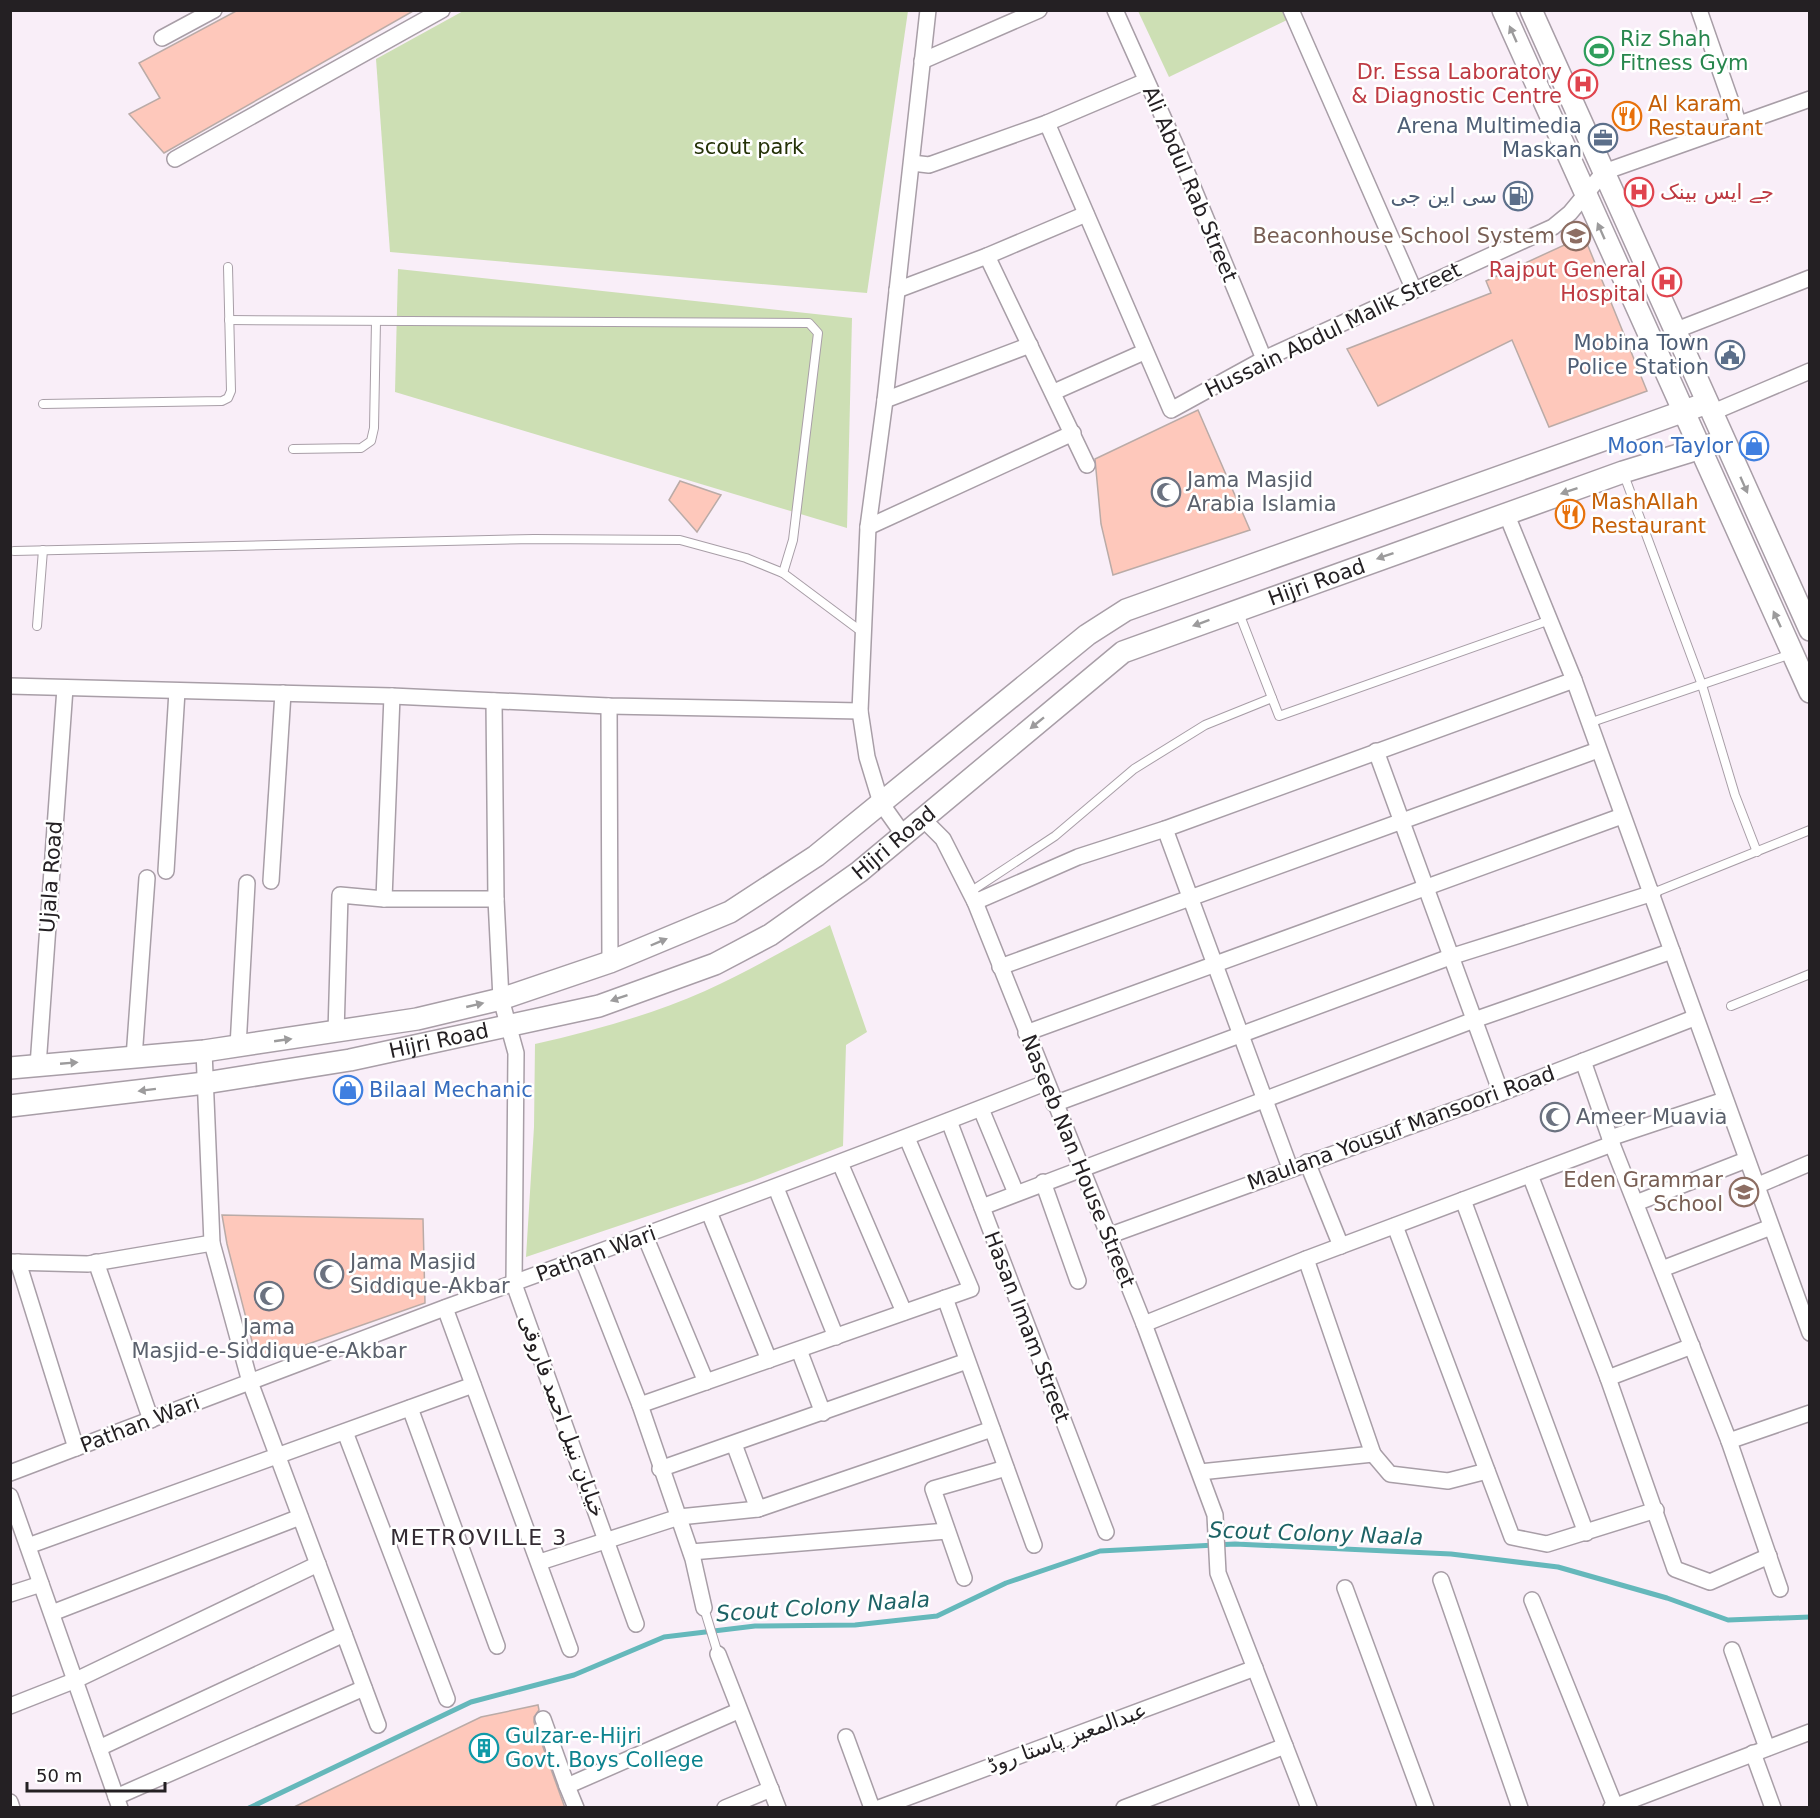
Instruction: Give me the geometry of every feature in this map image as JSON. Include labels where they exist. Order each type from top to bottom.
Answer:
[{"type":"main road","points":[[1503,10],[1809,692]]},
{"type":"main road","points":[[1531,10],[1809,630]]},
{"type":"main road","points":[[1565,150],[1588,139]]},
{"type":"main road","name":"Hijri Road","points":[[10,1068],[204,1052],[417,1019],[501,999],[610,962],[730,912],[816,856],[1087,635],[1126,610],[1683,411],[1709,408]]},
{"type":"main road","name":"Hijri Road","points":[[10,1106],[205,1083],[350,1059],[599,1005],[715,964],[770,935],[859,872],[1123,652],[1506,513],[1623,472],[1724,441]]},
{"type":"street","points":[[162,38],[214,10]]},
{"type":"street","points":[[175,159],[442,10]]},
{"type":"street","points":[[903,834],[881,803],[867,757],[860,711],[868,527],[885,400],[928,10]]},
{"type":"street","points":[[922,60],[1039,10]]},
{"type":"street","name":"Ali Abdul Rab Street","points":[[1115,10],[1264,359]]},
{"type":"street","points":[[1291,10],[1414,290]]},
{"type":"street","points":[[1698,10],[1738,122]]},
{"type":"street","points":[[912,163],[929,165],[1047,123],[1146,81]]},
{"type":"street","points":[[1604,172],[1738,122],[1809,99]]},
{"type":"street","points":[[1047,123],[1144,352],[1054,392]]},
{"type":"street","name":"Hussain Abdul Malik Street","points":[[1144,352],[1171,410],[1264,359],[1553,227],[1569,213],[1604,172]]},
{"type":"street","points":[[897,290],[987,256],[1086,214]]},
{"type":"street","points":[[987,256],[1087,465]]},
{"type":"street","points":[[1674,331],[1809,278]]},
{"type":"street","points":[[885,400],[1030,345]]},
{"type":"street","points":[[1709,408],[1809,371]]},
{"type":"street","points":[[868,527],[1073,434]]},
{"type":"street","points":[[1506,513],[1574,680],[1622,816],[1653,893],[1694,1018],[1809,1333]]},
{"type":"street","points":[[972,897],[1574,680]]},
{"type":"street","points":[[10,686],[392,696],[609,706],[860,711]]},
{"type":"street","name":"Ujala Road","points":[[38,1066],[65,688]]},
{"type":"street","points":[[166,871],[177,691]]},
{"type":"street","points":[[271,881],[284,693]]},
{"type":"street","points":[[384,899],[392,696]]},
{"type":"street","name":"خیابانِ نبیل احمد فاروقی","points":[[494,701],[496,899],[501,999],[516,1053],[514,1284],[636,1624]]},
{"type":"street","points":[[609,706],[610,962]]},
{"type":"street","points":[[1000,967],[1599,750]]},
{"type":"street","points":[[1376,751],[1501,1093]]},
{"type":"street","points":[[1026,1033],[1622,816]]},
{"type":"street","name":"Naseeb Nan House Street","points":[[922,818],[943,839],[972,897],[1144,1324],[1215,1515],[1218,1573],[1309,1808]]},
{"type":"street","points":[[1165,829],[1290,1168]]},
{"type":"street","points":[[134,1058],[147,878]]},
{"type":"street","points":[[238,1047],[248,883]]},
{"type":"street","points":[[1054,1104],[1450,957],[1653,893]]},
{"type":"street","points":[[336,1033],[340,895],[384,899],[496,899]]},
{"type":"street","points":[[982,1207],[1474,1020],[1672,951]]},
{"type":"street","name":"Maulana Yousuf Mansoori Road","points":[[1108,1236],[1501,1093],[1694,1018]]},
{"type":"street","points":[[204,1052],[212,1243],[250,1382],[378,1725]]},
{"type":"street","points":[[1583,1061],[1611,1141],[1729,1441],[1780,1589]]},
{"type":"street","name":"Pathan Wari","points":[[10,1473],[445,1308],[583,1260],[776,1188],[1045,1083]]},
{"type":"street","points":[[1144,1324],[1306,1259],[1530,1175],[1611,1141],[1724,1100]]},
{"type":"street","points":[[981,1109],[1016,1193]]},
{"type":"street","name":"Hasan Imam Street","points":[[949,1121],[1106,1532]]},
{"type":"street","points":[[640,1405],[971,1289],[907,1138]]},
{"type":"street","points":[[1635,1203],[1746,1160]]},
{"type":"street","points":[[1307,1162],[1341,1246]]},
{"type":"street","points":[[840,1163],[904,1312]]},
{"type":"street","points":[[1756,1186],[1809,1163]]},
{"type":"street","points":[[1530,1175],[1608,1378],[1675,1569],[1710,1582],[1769,1556]]},
{"type":"street","points":[[1043,1182],[1078,1281]]},
{"type":"street","points":[[776,1188],[836,1336]]},
{"type":"street","points":[[1463,1200],[1586,1533]]},
{"type":"street","points":[[709,1212],[769,1360]]},
{"type":"street","points":[[1395,1226],[1512,1537],[1547,1544],[1656,1510]]},
{"type":"street","points":[[1662,1269],[1771,1227]]},
{"type":"street","points":[[645,1236],[706,1382]]},
{"type":"street","points":[[76,1448],[14,1262],[96,1262],[212,1243]]},
{"type":"street","points":[[1306,1259],[1373,1454],[1390,1474],[1448,1481],[1487,1471]]},
{"type":"street","points":[[583,1260],[640,1405],[660,1469],[679,1517],[691,1552],[704,1608]]},
{"type":"street","points":[[96,1262],[151,1420]]},
{"type":"street","points":[[945,1298],[1034,1545]]},
{"type":"street","points":[[445,1308],[570,1649]]},
{"type":"street","points":[[1608,1378],[1692,1346]]},
{"type":"street","points":[[798,1350],[823,1413]]},
{"type":"street","points":[[660,1469],[968,1361]]},
{"type":"street","points":[[28,1546],[473,1385]]},
{"type":"street","points":[[410,1408],[497,1646]]},
{"type":"street","points":[[1729,1441],[1809,1413]]},
{"type":"street","points":[[540,1562],[679,1517],[758,1509],[992,1429]]},
{"type":"street","points":[[345,1431],[447,1699]]},
{"type":"street","points":[[734,1444],[758,1509]]},
{"type":"street","points":[[1200,1472],[1373,1454]]},
{"type":"street","points":[[964,1578],[933,1489],[1006,1468]]},
{"type":"street","points":[[10,1496],[118,1802],[364,1688]]},
{"type":"street","points":[[52,1613],[300,1517]]},
{"type":"street","points":[[691,1552],[947,1531]]},
{"type":"street","points":[[10,1706],[76,1680],[318,1564]]},
{"type":"street","points":[[1441,1580],[1520,1808]]},
{"type":"street","points":[[10,1594],[42,1584]]},
{"type":"street","points":[[1345,1588],[1426,1808]]},
{"type":"street","points":[[1532,1600],[1613,1807],[1809,1732]]},
{"type":"street","points":[[99,1748],[344,1634]]},
{"type":"street","points":[[1732,1650],[1773,1808]]},
{"type":"street","points":[[718,1654],[738,1711],[778,1808]]},
{"type":"street","name":"عبدالمعیز پاستا روڈ","points":[[880,1807],[1255,1668]]},
{"type":"street","points":[[567,1786],[738,1711]]},
{"type":"street","points":[[543,1719],[576,1808]]},
{"type":"street","points":[[846,1737],[872,1808]]},
{"type":"street","points":[[1124,1808],[1285,1746]]},
{"type":"street","points":[[725,1808],[771,1789]]},
{"type":"street","points":[[10,1802],[12,1808]]},
{"type":"lane","points":[[43,404],[222,401],[228,398],[231,391],[228,267]]},
{"type":"lane","points":[[229,320],[804,323],[813,325],[818,333],[793,540],[783,573]]},
{"type":"lane","points":[[293,449],[361,448],[371,441],[374,428],[376,321]]},
{"type":"lane","points":[[1623,472],[1702,685],[1735,795],[1756,852]]},
{"type":"lane","points":[[14,551],[534,539],[680,540],[736,555],[783,573],[863,632]]},
{"type":"lane","points":[[37,626],[43,550]]},
{"type":"lane","points":[[1238,610],[1279,716],[1550,620]]},
{"type":"lane","points":[[1589,723],[1792,654]]},
{"type":"lane","points":[[972,897],[1055,836],[1144,763],[1205,725],[1272,698]]},
{"type":"lane","points":[[1653,893],[1809,830]]},
{"type":"lane","points":[[1731,1006],[1809,974]]},
{"type":"lane","points":[[704,1608],[718,1654]]},
{"type":"green space","name":"scout park","points":[[465,10],[908,11],[867,293],[390,252],[376,59]]},
{"type":"green space","points":[[1138,11],[1284,11],[1287,20],[1169,77]]},
{"type":"green space","points":[[398,269],[852,318],[847,528],[395,392]]},
{"type":"green space","points":[[830,925],[867,1032],[846,1045],[843,1146],[755,1180],[526,1257],[534,1127],[535,1044],[621,1022],[685,1000],[784,951]]},
{"type":"building","points":[[238,10],[415,10],[164,153],[129,114],[160,98],[139,63]]},
{"type":"building","points":[[1584,236],[1647,391],[1549,427],[1512,340],[1378,406],[1347,349],[1491,293],[1486,281]]},
{"type":"building","name":"Jama Masjid Arabia Islamia","points":[[1198,410],[1250,530],[1113,575],[1101,524],[1095,459]]},
{"type":"building","points":[[680,481],[721,495],[697,532],[669,500]]},
{"type":"building","name":"Jama Masjid Siddique-Akbar","points":[[222,1215],[423,1219],[425,1303],[291,1350],[256,1357],[227,1244]]},
{"type":"building","name":"Gulzar-e-Hijri Govt. Boys College","points":[[538,1705],[539,1710],[534,1717],[534,1722],[565,1808],[292,1808],[481,1717]]},
{"type":"waterway","name":"Scout Colony Naala","points":[[249,1808],[471,1702],[574,1675],[664,1637],[755,1626],[855,1625],[937,1616],[1006,1583],[1100,1551],[1235,1544],[1451,1554],[1558,1567],[1667,1598],[1728,1620],[1810,1617]]},
{"type":"place","name":"Riz Shah Fitness Gym","points":[[1599,51]]},
{"type":"place","name":"Dr. Essa Laboratory & Diagnostic Centre","points":[[1583,84]]},
{"type":"place","name":"Al karam Restaurant","points":[[1627,116]]},
{"type":"place","name":"Arena Multimedia Maskan","points":[[1603,138]]},
{"type":"place","name":"جے ایس بینک","points":[[1639,192]]},
{"type":"place","name":"سی این جی","points":[[1518,196]]},
{"type":"place","name":"Beaconhouse School System","points":[[1576,236]]},
{"type":"place","name":"Rajput General Hospital","points":[[1667,282]]},
{"type":"place","name":"Mobina Town Police Station","points":[[1730,355]]},
{"type":"place","name":"Moon Taylor","points":[[1754,446]]},
{"type":"place","name":"Jama Masjid Arabia Islamia","points":[[1166,492]]},
{"type":"place","name":"MashAllah Restaurant","points":[[1570,514]]},
{"type":"place","name":"Bilaal Mechanic","points":[[348,1090]]},
{"type":"place","name":"Ameer Muavia","points":[[1555,1117]]},
{"type":"place","name":"Eden Grammar School","points":[[1744,1192]]},
{"type":"place","name":"Jama Masjid Siddique-Akbar","points":[[329,1274]]},
{"type":"place","name":"Jama Masjid-e-Siddique-e-Akbar","points":[[269,1296]]},
{"type":"place","name":"Gulzar-e-Hijri Govt. Boys College","points":[[484,1748]]},
{"type":"district","name":"METROVILLE 3","points":[[479,1537]]}]
